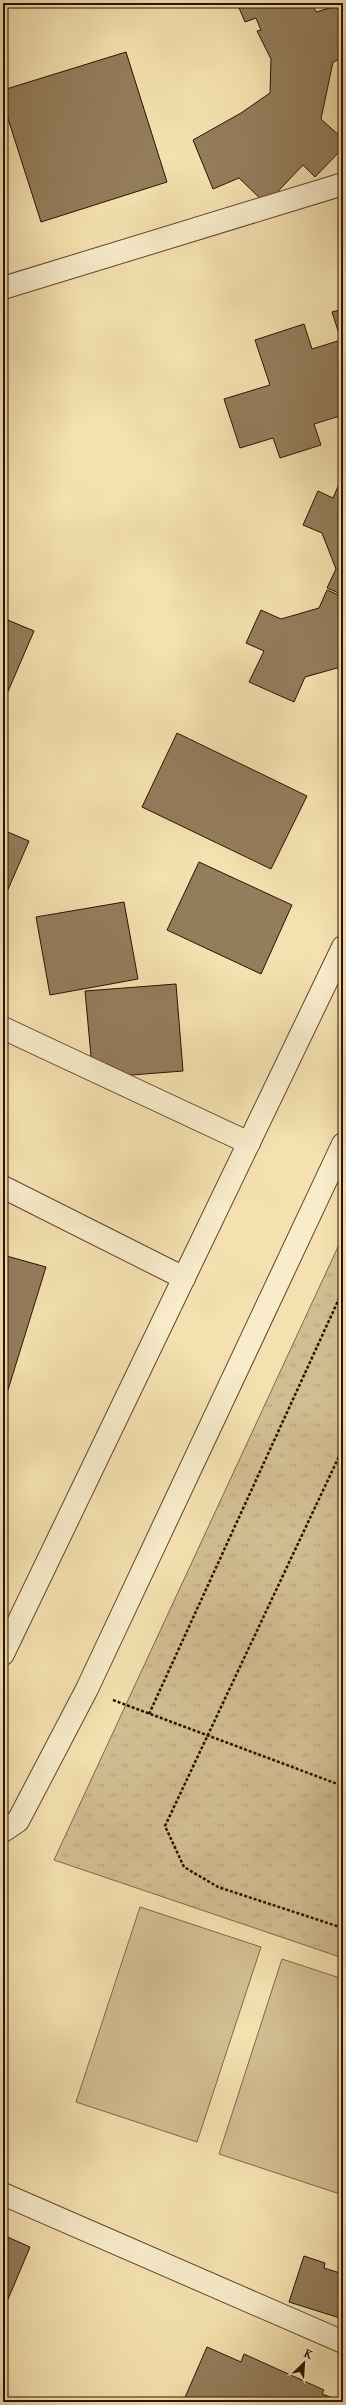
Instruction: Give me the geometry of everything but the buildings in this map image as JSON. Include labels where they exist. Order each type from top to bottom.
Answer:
[{"type":"street","points":[[3,288],[343,184]]},
{"type":"street","points":[[3,1654],[343,947]]},
{"type":"street","points":[[3,1028],[249,1143]]},
{"type":"street","points":[[3,1831],[18,1820],[87,1689],[343,1144]]},
{"type":"street","points":[[3,1187],[184,1278]]},
{"type":"street","points":[[3,2194],[343,2342]]},
{"type":"path","points":[[149,1714],[343,1290]]},
{"type":"path","points":[[343,1448],[165,1826],[184,1867],[218,1887],[343,1928]]},
{"type":"path","points":[[87,1689],[149,1714],[343,1786]]},
{"type":"green space","points":[[343,1236],[343,1958],[54,1860]]},
{"type":"green space","points":[[140,1907],[261,1947],[197,2142],[76,2102]]},
{"type":"green space","points":[[282,1959],[343,1979],[343,2195],[219,2154]]}]
